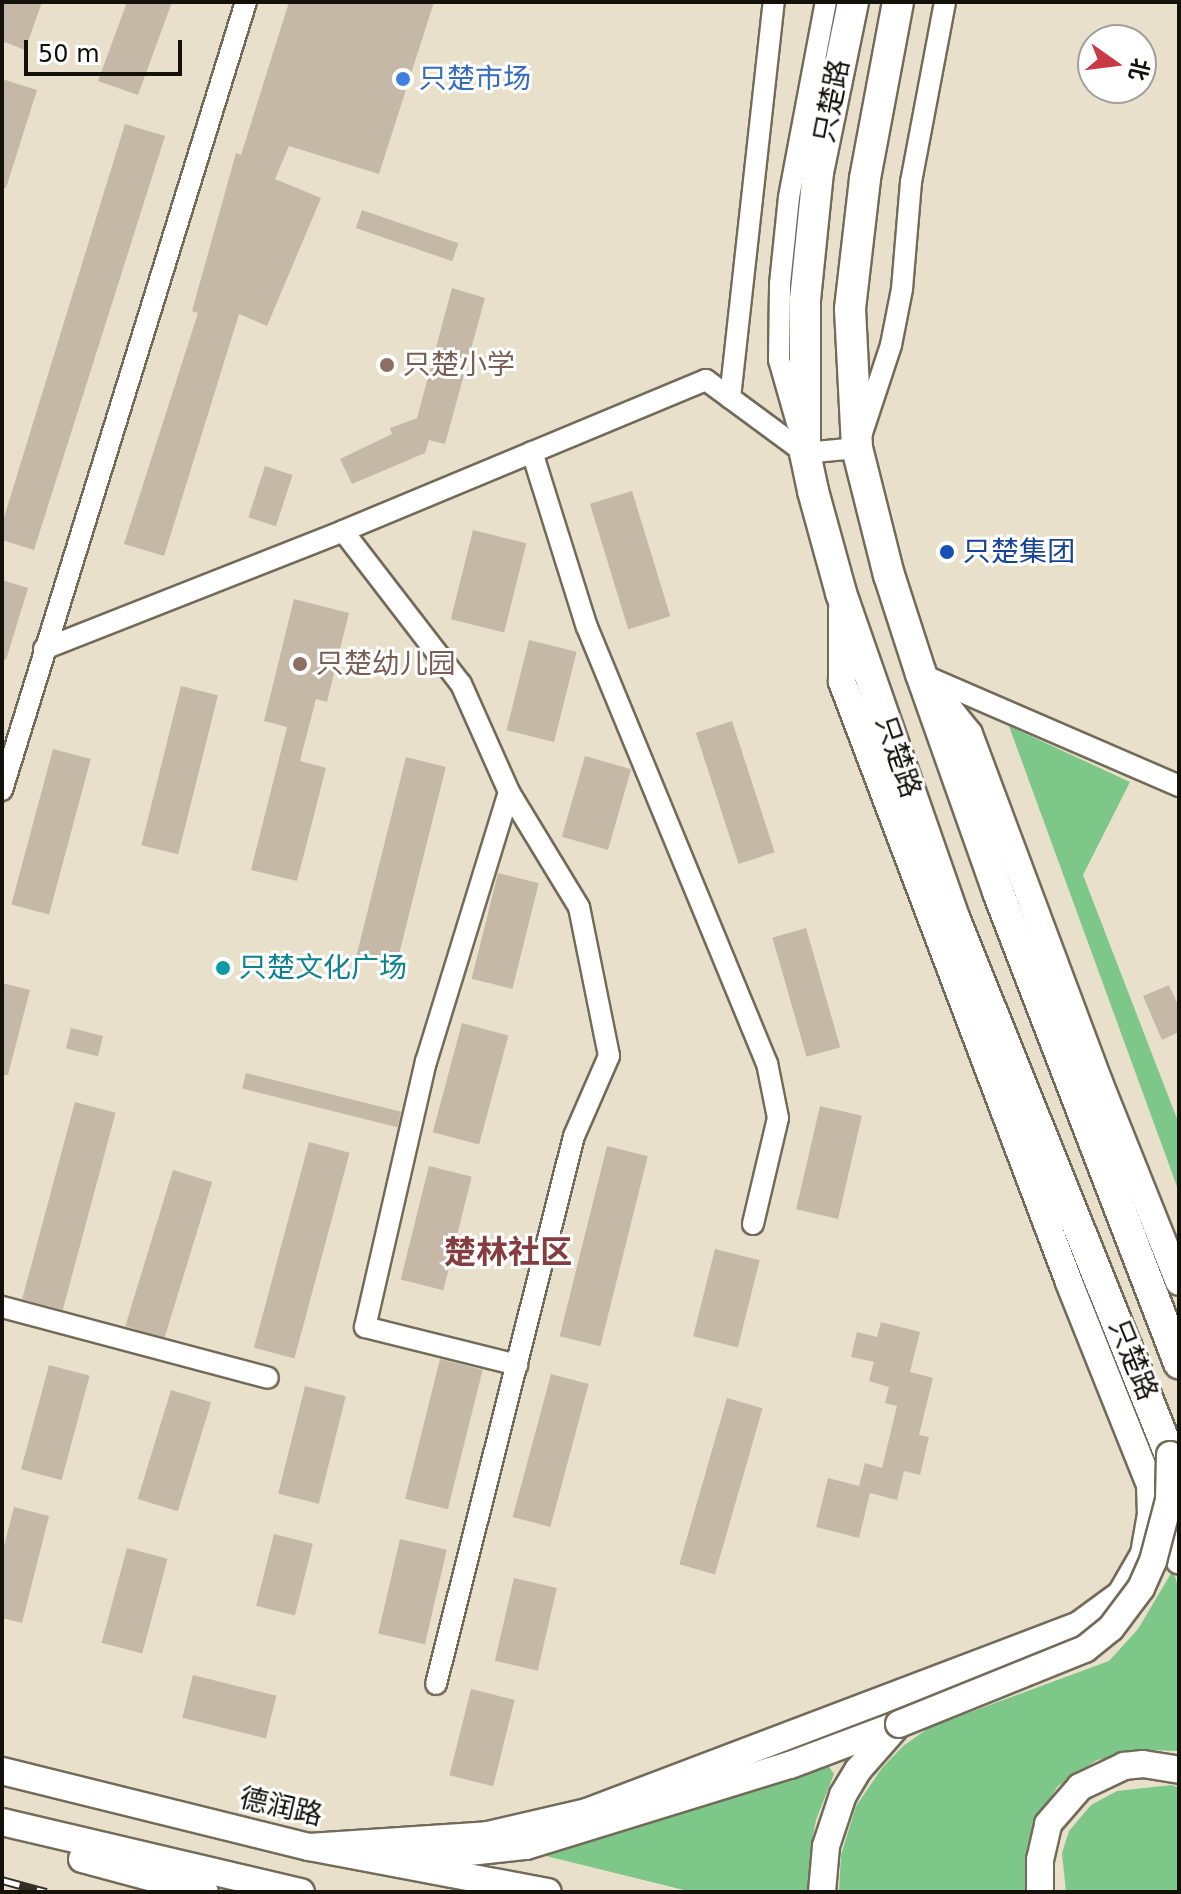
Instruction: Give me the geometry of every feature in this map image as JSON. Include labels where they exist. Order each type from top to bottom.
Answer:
[{"type":"highway","name":"只楚路","points":[[853,2],[818,172],[805,300],[805,453],[841,593],[955,920],[1175,1466]]},
{"type":"highway","name":"只楚路","points":[[898,2],[865,179],[850,309],[857,448],[889,575],[921,674],[998,892],[1179,1363]]},
{"type":"main road","points":[[841,593],[842,682],[1069,1282],[1179,1560]]},
{"type":"main road","points":[[921,674],[969,734],[1179,1282]]},
{"type":"main road","points":[[374,1858],[460,1856],[526,1846],[790,1765],[1085,1649],[1111,1628],[1141,1588],[1153,1561],[1175,1466]]},
{"type":"main road","points":[[309,1847],[488,1835],[587,1812],[1079,1625],[1121,1594],[1144,1554],[1151,1515],[1150,1485]]},
{"type":"main road","points":[[822,1892],[826,1846],[843,1795],[858,1770],[899,1724]]},
{"type":"main road","points":[[1040,1892],[1040,1860],[1048,1824],[1080,1787],[1124,1766],[1143,1764],[1179,1770]]},
{"type":"main road","name":"德润路","points":[[2,1771],[309,1847],[548,1892]]},
{"type":"main road","points":[[2,1823],[260,1892]]},
{"type":"main road","points":[[2,1823],[301,1892]]},
{"type":"main road","points":[[2,1835],[205,1892]]},
{"type":"street","points":[[2,790],[246,2]]},
{"type":"street","points":[[730,398],[774,2]]},
{"type":"street","points":[[805,453],[779,360],[780,284],[789,197],[826,2]]},
{"type":"street","points":[[44,649],[343,531],[706,380],[805,453],[857,448],[891,345],[902,289],[911,182],[945,2]]},
{"type":"street","points":[[532,452],[587,627],[767,1063],[778,1118],[753,1224]]},
{"type":"street","points":[[343,531],[461,684],[509,792],[579,907],[609,1056],[574,1136],[436,1684]]},
{"type":"street","points":[[921,674],[1179,786]]},
{"type":"street","points":[[509,792],[426,1061],[365,1327],[517,1365]]},
{"type":"street","points":[[2,1307],[268,1378]]},
{"type":"green space","points":[[1009,726],[1130,782],[1083,875],[1179,1124],[1179,1192]]},
{"type":"green space","points":[[1173,1570],[1179,1590],[1179,1751],[1148,1750],[1097,1760],[1058,1786],[1035,1821],[1026,1851],[1025,1892],[839,1892],[841,1855],[856,1806],[882,1768],[903,1746],[930,1727],[1109,1661],[1138,1629]]},
{"type":"green space","points":[[823,1758],[834,1774],[816,1820],[810,1852],[808,1892],[692,1892],[526,1851]]},
{"type":"green space","points":[[1172,1785],[1179,1788],[1179,1892],[1066,1892],[1062,1853],[1069,1831],[1091,1805],[1117,1791]]},
{"type":"building","points":[[2,2],[42,2],[25,50],[2,41]]},
{"type":"building","points":[[127,2],[172,2],[138,95],[98,81]]},
{"type":"building","points":[[289,2],[434,2],[379,174],[289,146],[275,179],[321,198],[267,326],[239,314],[164,556],[124,544],[198,313],[192,311],[236,153],[241,155]]},
{"type":"building","points":[[2,79],[37,90],[6,188],[2,188]]},
{"type":"building","points":[[125,124],[165,136],[34,550],[2,540],[2,524]]},
{"type":"building","points":[[362,210],[458,243],[452,261],[356,228]]},
{"type":"building","points":[[452,288],[485,298],[445,444],[429,440],[425,453],[352,484],[340,459],[392,434],[390,428],[417,418]]},
{"type":"building","points":[[265,466],[293,475],[276,526],[248,517]]},
{"type":"building","points":[[632,491],[670,616],[628,629],[590,504]]},
{"type":"building","points":[[473,530],[526,543],[504,633],[451,619]]},
{"type":"building","points":[[2,580],[28,588],[6,660],[2,659]]},
{"type":"building","points":[[294,599],[349,613],[327,702],[316,699],[300,761],[326,768],[297,881],[251,870],[287,727],[264,721]]},
{"type":"building","points":[[529,640],[577,652],[554,742],[507,730]]},
{"type":"building","points":[[181,686],[218,695],[178,854],[141,845]]},
{"type":"building","points":[[732,721],[775,852],[739,864],[696,733]]},
{"type":"building","points":[[53,749],[91,759],[49,915],[11,905]]},
{"type":"building","points":[[585,756],[631,769],[608,850],[562,837]]},
{"type":"building","points":[[406,757],[446,767],[396,965],[357,955]]},
{"type":"building","points":[[498,873],[539,883],[512,989],[472,979]]},
{"type":"building","points":[[806,928],[840,1047],[807,1057],[772,938]]},
{"type":"building","points":[[2,983],[30,990],[8,1075],[2,1075]]},
{"type":"building","points":[[1169,985],[1179,1007],[1179,1032],[1162,1040],[1143,996]]},
{"type":"building","points":[[462,1023],[508,1035],[479,1145],[433,1132]]},
{"type":"building","points":[[71,1028],[103,1036],[98,1056],[66,1048]]},
{"type":"building","points":[[246,1073],[401,1112],[397,1127],[242,1089]]},
{"type":"building","points":[[75,1102],[116,1113],[63,1310],[22,1299]]},
{"type":"building","points":[[820,1106],[862,1116],[838,1219],[796,1209]]},
{"type":"building","points":[[309,1142],[350,1153],[294,1359],[254,1348]]},
{"type":"building","points":[[607,1146],[648,1156],[600,1346],[560,1336]]},
{"type":"building","points":[[429,1166],[472,1177],[443,1290],[401,1280]]},
{"type":"building","points":[[173,1170],[212,1182],[165,1338],[125,1326]]},
{"type":"building","points":[[715,1249],[760,1260],[738,1347],[693,1336]]},
{"type":"building","points":[[881,1322],[920,1332],[910,1372],[933,1378],[919,1435],[929,1437],[920,1475],[904,1471],[897,1500],[870,1493],[859,1538],[816,1527],[828,1478],[859,1486],[865,1463],[882,1468],[897,1406],[885,1403],[889,1387],[869,1381],[874,1362],[851,1357],[857,1332],[877,1337]]},
{"type":"building","points":[[440,1359],[483,1370],[448,1509],[405,1499]]},
{"type":"building","points":[[49,1365],[90,1376],[62,1480],[21,1469]]},
{"type":"building","points":[[551,1374],[589,1384],[550,1527],[513,1517]]},
{"type":"building","points":[[305,1386],[346,1396],[319,1504],[278,1494]]},
{"type":"building","points":[[171,1390],[211,1402],[178,1511],[138,1499]]},
{"type":"building","points":[[727,1398],[763,1408],[715,1574],[679,1564]]},
{"type":"building","points":[[14,1507],[49,1516],[22,1623],[2,1618],[2,1554]]},
{"type":"building","points":[[274,1534],[313,1544],[295,1615],[256,1606]]},
{"type":"building","points":[[400,1539],[447,1550],[425,1644],[378,1634]]},
{"type":"building","points":[[127,1548],[168,1559],[142,1654],[102,1643]]},
{"type":"building","points":[[514,1578],[557,1588],[538,1671],[495,1661]]},
{"type":"building","points":[[193,1675],[276,1696],[266,1738],[182,1718]]},
{"type":"building","points":[[471,1689],[515,1700],[493,1786],[449,1775]]},
{"type":"railway","points":[[2,1880],[46,1892]]},
{"type":"place","name":"只楚市场","points":[[403,79]]},
{"type":"place","name":"只楚小学","points":[[387,365]]},
{"type":"place","name":"只楚集团","points":[[947,552]]},
{"type":"place","name":"只楚幼儿园","points":[[300,664]]},
{"type":"place","name":"只楚文化广场","points":[[223,968]]},
{"type":"district","name":"楚林社区","points":[[508,1252]]}]
